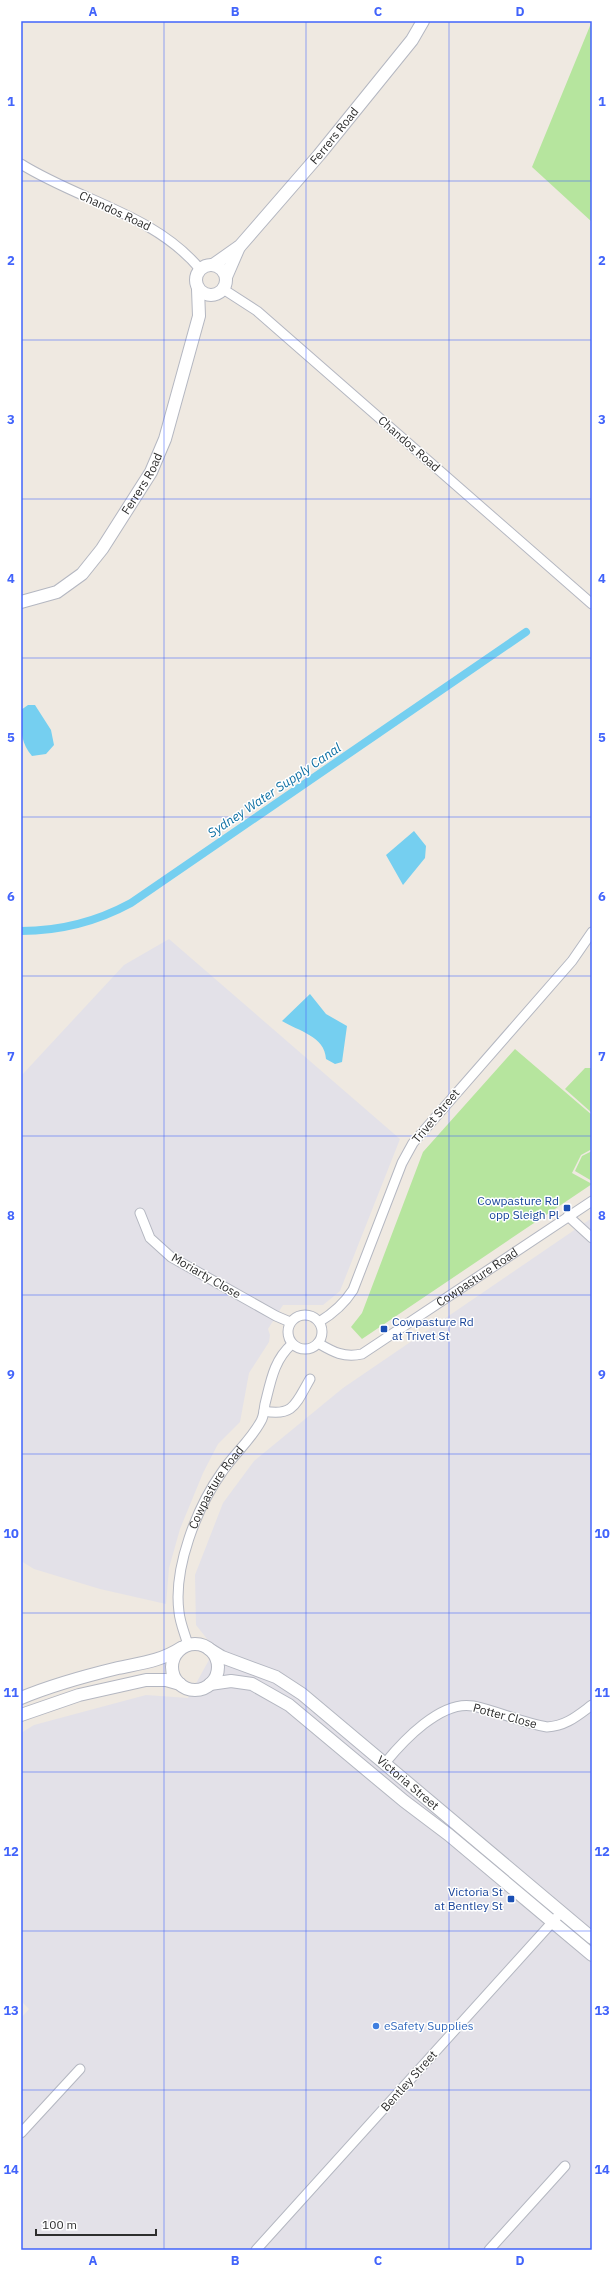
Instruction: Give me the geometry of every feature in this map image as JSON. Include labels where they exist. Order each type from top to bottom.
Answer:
[{"type":"main road","name":"Ferrers Road","points":[[213,265],[240,246],[319,155],[412,40],[422,21]]},
{"type":"main road","name":"Ferrers Road","points":[[199,316],[221,287],[240,246]]},
{"type":"main road","points":[[213,265],[221,269],[221,287],[205,294],[198,289],[196,276],[200,269],[213,265]]},
{"type":"main road","name":"Ferrers Road","points":[[21,602],[44,597],[70,584],[92,564],[151,472],[161,450],[199,316],[198,289]]},
{"type":"main road","points":[[21,1698],[61,1683],[116,1668],[158,1660],[185,1646],[203,1645],[210,1649],[214,1654],[218,1666],[217,1673],[210,1684],[198,1689],[192,1689],[166,1680],[146,1680],[79,1696],[21,1715]]},
{"type":"main road","points":[[180,1684],[173,1673],[172,1666],[176,1653],[185,1646]]},
{"type":"main road","name":"Victoria Street","points":[[210,1649],[222,1656],[262,1671],[288,1685],[385,1763],[592,1938]]},
{"type":"main road","name":"Victoria Street","points":[[210,1684],[241,1681],[252,1684],[275,1696],[404,1801],[449,1834],[592,1955]]},
{"type":"street","name":"Chandos Road","points":[[21,164],[51,181],[153,229],[180,246],[200,269]]},
{"type":"street","name":"Chandos Road","points":[[221,287],[257,311],[592,604]]},
{"type":"street","name":"Trivet Street","points":[[319,1322],[346,1301],[353,1290],[402,1163],[413,1143],[572,961],[592,932]]},
{"type":"street","name":"Cowpasture Road","points":[[318,1343],[343,1356],[351,1357],[362,1354],[592,1201]]},
{"type":"street","name":"Moriarty Close","points":[[140,1212],[150,1238],[171,1257],[276,1316],[290,1322]]},
{"type":"street","points":[[568,1216],[592,1238]]},
{"type":"street","points":[[306,1314],[311,1315],[319,1322],[322,1333],[318,1343],[309,1349],[303,1349],[292,1344],[287,1333],[290,1322],[294,1317],[306,1314]]},
{"type":"street","name":"Cowpasture Road","points":[[185,1646],[179,1613],[179,1595],[181,1573],[195,1523],[222,1472],[252,1436],[262,1419],[274,1367],[283,1352],[292,1344]]},
{"type":"street","points":[[264,1411],[278,1414],[288,1410],[298,1400],[310,1379]]},
{"type":"street","name":"Potter Close","points":[[385,1763],[407,1736],[453,1707],[472,1706],[547,1727],[567,1723],[592,1705]]},
{"type":"street","name":"Bentley Street","points":[[256,2250],[561,1912]]},
{"type":"street","points":[[21,2132],[80,2069]]},
{"type":"street","points":[[489,2250],[565,2166]]},
{"type":"shaded area","points":[[169,939],[400,1139],[340,1291],[323,1305],[283,1305],[268,1329],[270,1335],[269,1342],[249,1373],[240,1422],[218,1444],[203,1473],[180,1529],[169,1568],[166,1604],[100,1589],[34,1569],[21,1561],[21,1076],[124,965]]},
{"type":"shaded area","points":[[592,1218],[592,2250],[21,2250],[21,2018],[29,2009],[21,2001],[21,1733],[34,1725],[146,1695],[188,1698],[215,1649],[196,1625],[195,1575],[223,1503],[254,1461],[343,1388]]},
{"type":"green space","points":[[592,21],[592,222],[532,167]]},
{"type":"green space","points":[[515,1049],[592,1115],[592,1149],[581,1155],[572,1173],[592,1184],[362,1339],[351,1327],[362,1313],[423,1152]]},
{"type":"green space","points":[[585,1068],[592,1068],[592,1113],[565,1089]]},
{"type":"green space","points":[[592,1151],[592,1181],[575,1171],[582,1156]]},
{"type":"water","points":[[28,705],[35,705],[51,730],[54,745],[46,754],[32,756],[23,740],[21,729],[21,710]]},
{"type":"water","points":[[414,831],[426,846],[425,858],[403,885],[386,855]]},
{"type":"water","points":[[310,994],[326,1014],[347,1026],[342,1062],[335,1064],[326,1059],[321,1045],[316,1040],[310,1035],[282,1021]]},
{"type":"waterway","name":"Sydney Water Supply Canal","points":[[21,931],[36,931],[78,924],[118,910],[131,903],[526,632]]},
{"type":"place","name":"Cowpasture Rd opp Sleigh Pl","points":[[567,1208]]},
{"type":"place","name":"Cowpasture Rd at Trivet St","points":[[384,1329]]},
{"type":"place","name":"Victoria St at Bentley St","points":[[511,1899]]},
{"type":"place","name":"eSafety Supplies","points":[[376,2026]]}]
